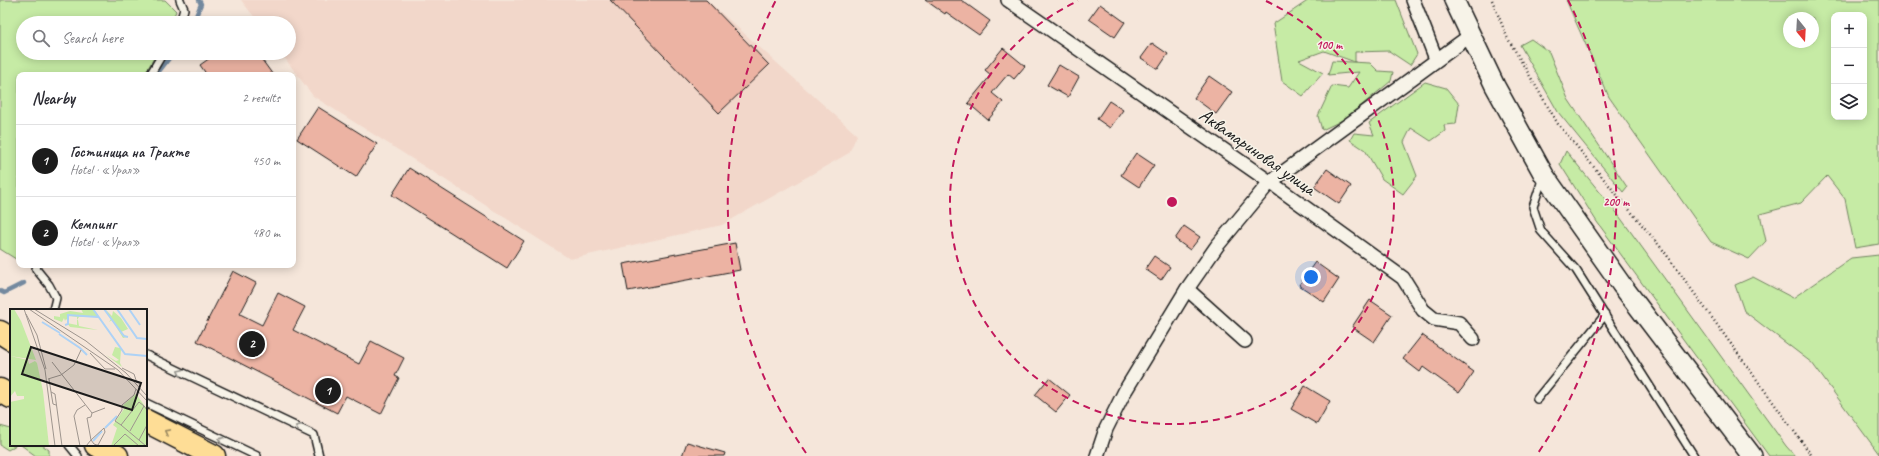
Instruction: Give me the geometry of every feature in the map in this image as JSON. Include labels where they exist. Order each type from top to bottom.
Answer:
[{"type":"highway","points":[[0,332],[10,337]]},
{"type":"highway","points":[[0,390],[10,396]]},
{"type":"highway","points":[[147,422],[214,456]]},
{"type":"highway","points":[[98,446],[117,456]]},
{"type":"main road","points":[[1454,0],[1495,86],[1544,175],[1621,284],[1752,456]]},
{"type":"street","name":"Аквамариновая улица","points":[[1008,0],[1270,182],[1403,278],[1422,310],[1434,319],[1459,322],[1473,339]]},
{"type":"street","points":[[1413,0],[1436,59]]},
{"type":"street","points":[[1097,456],[1106,429],[1125,391],[1187,289],[1217,246],[1270,182],[1436,59],[1471,35]]},
{"type":"street","points":[[1187,289],[1245,341]]},
{"type":"lane","points":[[180,0],[184,9],[182,16]]},
{"type":"lane","points":[[152,72],[159,60]]},
{"type":"lane","points":[[1544,175],[1533,207],[1541,231],[1576,270],[1694,456]]},
{"type":"lane","points":[[36,268],[49,285],[56,298],[53,309]]},
{"type":"lane","points":[[1537,399],[1605,315]]},
{"type":"lane","points":[[0,332],[10,331]]},
{"type":"lane","points":[[147,355],[314,435],[319,456]]},
{"type":"lane","points":[[147,403],[257,456]]},
{"type":"lane","points":[[70,446],[78,456]]},
{"type":"path","points":[[1492,0],[1507,37],[1558,124],[1663,250],[1812,456]]},
{"type":"shaded area","points":[[241,0],[707,0],[857,135],[849,153],[722,225],[570,259],[313,96],[286,60],[296,60],[296,16],[254,16]]},
{"type":"green space","points":[[0,0],[165,0],[176,11],[174,16],[16,16],[16,60],[153,60],[146,72],[16,72],[16,259],[0,249]]},
{"type":"green space","points":[[1309,0],[1396,0],[1417,54],[1410,65],[1389,51],[1355,52],[1355,62],[1324,51],[1299,60],[1323,73],[1303,96],[1282,81],[1273,24]]},
{"type":"green space","points":[[1566,0],[1879,0],[1879,244],[1855,248],[1845,199],[1827,176],[1801,203],[1760,214],[1766,241],[1749,259],[1711,242],[1609,97]]},
{"type":"green space","points":[[1531,39],[1549,52],[1568,99],[1627,187],[1623,192],[1558,112],[1520,45]]},
{"type":"green space","points":[[1332,61],[1370,63],[1378,71],[1393,72],[1391,81],[1345,119],[1322,130],[1318,116],[1332,86],[1348,88],[1359,72],[1328,75]]},
{"type":"green space","points":[[1425,82],[1446,88],[1459,104],[1456,124],[1444,125],[1445,131],[1431,141],[1411,128],[1404,142],[1417,176],[1403,194],[1382,179],[1365,150],[1350,140],[1354,133],[1374,135],[1369,123]]},
{"type":"green space","points":[[1566,151],[1617,213],[1786,446],[1795,456],[1769,456],[1597,222],[1560,164]]},
{"type":"green space","points":[[1879,255],[1879,454],[1812,363],[1744,311],[1735,285],[1753,277],[1793,298],[1851,258]]},
{"type":"green space","points":[[0,426],[10,429],[10,446],[14,446],[8,450],[0,445]]},
{"type":"green space","points":[[22,446],[43,446],[49,450],[49,456],[36,456]]},
{"type":"building","points":[[610,0],[706,0],[769,65],[719,113]]},
{"type":"building","points":[[925,0],[961,0],[990,21],[979,35],[946,12],[945,14]]},
{"type":"building","points":[[1100,4],[1125,22],[1115,37],[1089,19]]},
{"type":"building","points":[[1152,43],[1168,54],[1158,69],[1141,58]]},
{"type":"building","points":[[1003,48],[1025,66],[1014,79],[1008,74],[992,93],[1003,102],[988,120],[968,103],[991,75],[985,70]]},
{"type":"building","points":[[207,60],[262,60],[271,72],[205,72],[200,65]]},
{"type":"building","points":[[1059,65],[1079,77],[1068,97],[1047,85]]},
{"type":"building","points":[[1209,76],[1232,92],[1216,114],[1194,98]]},
{"type":"building","points":[[1109,101],[1123,110],[1110,128],[1097,119]]},
{"type":"building","points":[[318,107],[377,144],[356,177],[297,139]]},
{"type":"building","points":[[1136,153],[1154,165],[1139,187],[1121,175]]},
{"type":"building","points":[[409,168],[524,241],[507,268],[392,195]]},
{"type":"building","points":[[1327,169],[1351,186],[1339,204],[1314,187]]},
{"type":"building","points":[[1184,226],[1200,237],[1190,250],[1175,239]]},
{"type":"building","points":[[735,243],[740,270],[628,291],[623,264]]},
{"type":"building","points":[[1154,256],[1170,267],[1161,280],[1145,269]]},
{"type":"building","points":[[1315,262],[1339,279],[1324,302],[1299,285]]},
{"type":"building","points":[[233,271],[256,283],[240,314],[262,325],[278,293],[305,307],[293,330],[359,364],[371,341],[404,358],[395,376],[399,378],[381,414],[346,396],[337,413],[197,341]]},
{"type":"building","points":[[1370,300],[1392,315],[1374,342],[1352,327]]},
{"type":"building","points":[[1422,335],[1474,372],[1459,393],[1423,367],[1420,372],[1403,359]]},
{"type":"building","points":[[1049,378],[1070,395],[1056,412],[1035,395]]},
{"type":"building","points":[[1305,386],[1330,401],[1317,424],[1291,409]]},
{"type":"building","points":[[687,442],[725,453],[724,456],[682,456]]},
{"type":"waterway","points":[[196,16],[201,4],[199,0]]},
{"type":"waterway","points":[[158,72],[168,60]]},
{"type":"waterway","points":[[0,291],[4,293],[24,283]]},
{"type":"place","name":"Кемпинг","points":[[252,344]]},
{"type":"place","name":"Гостиница на Тракте","points":[[328,391]]}]
